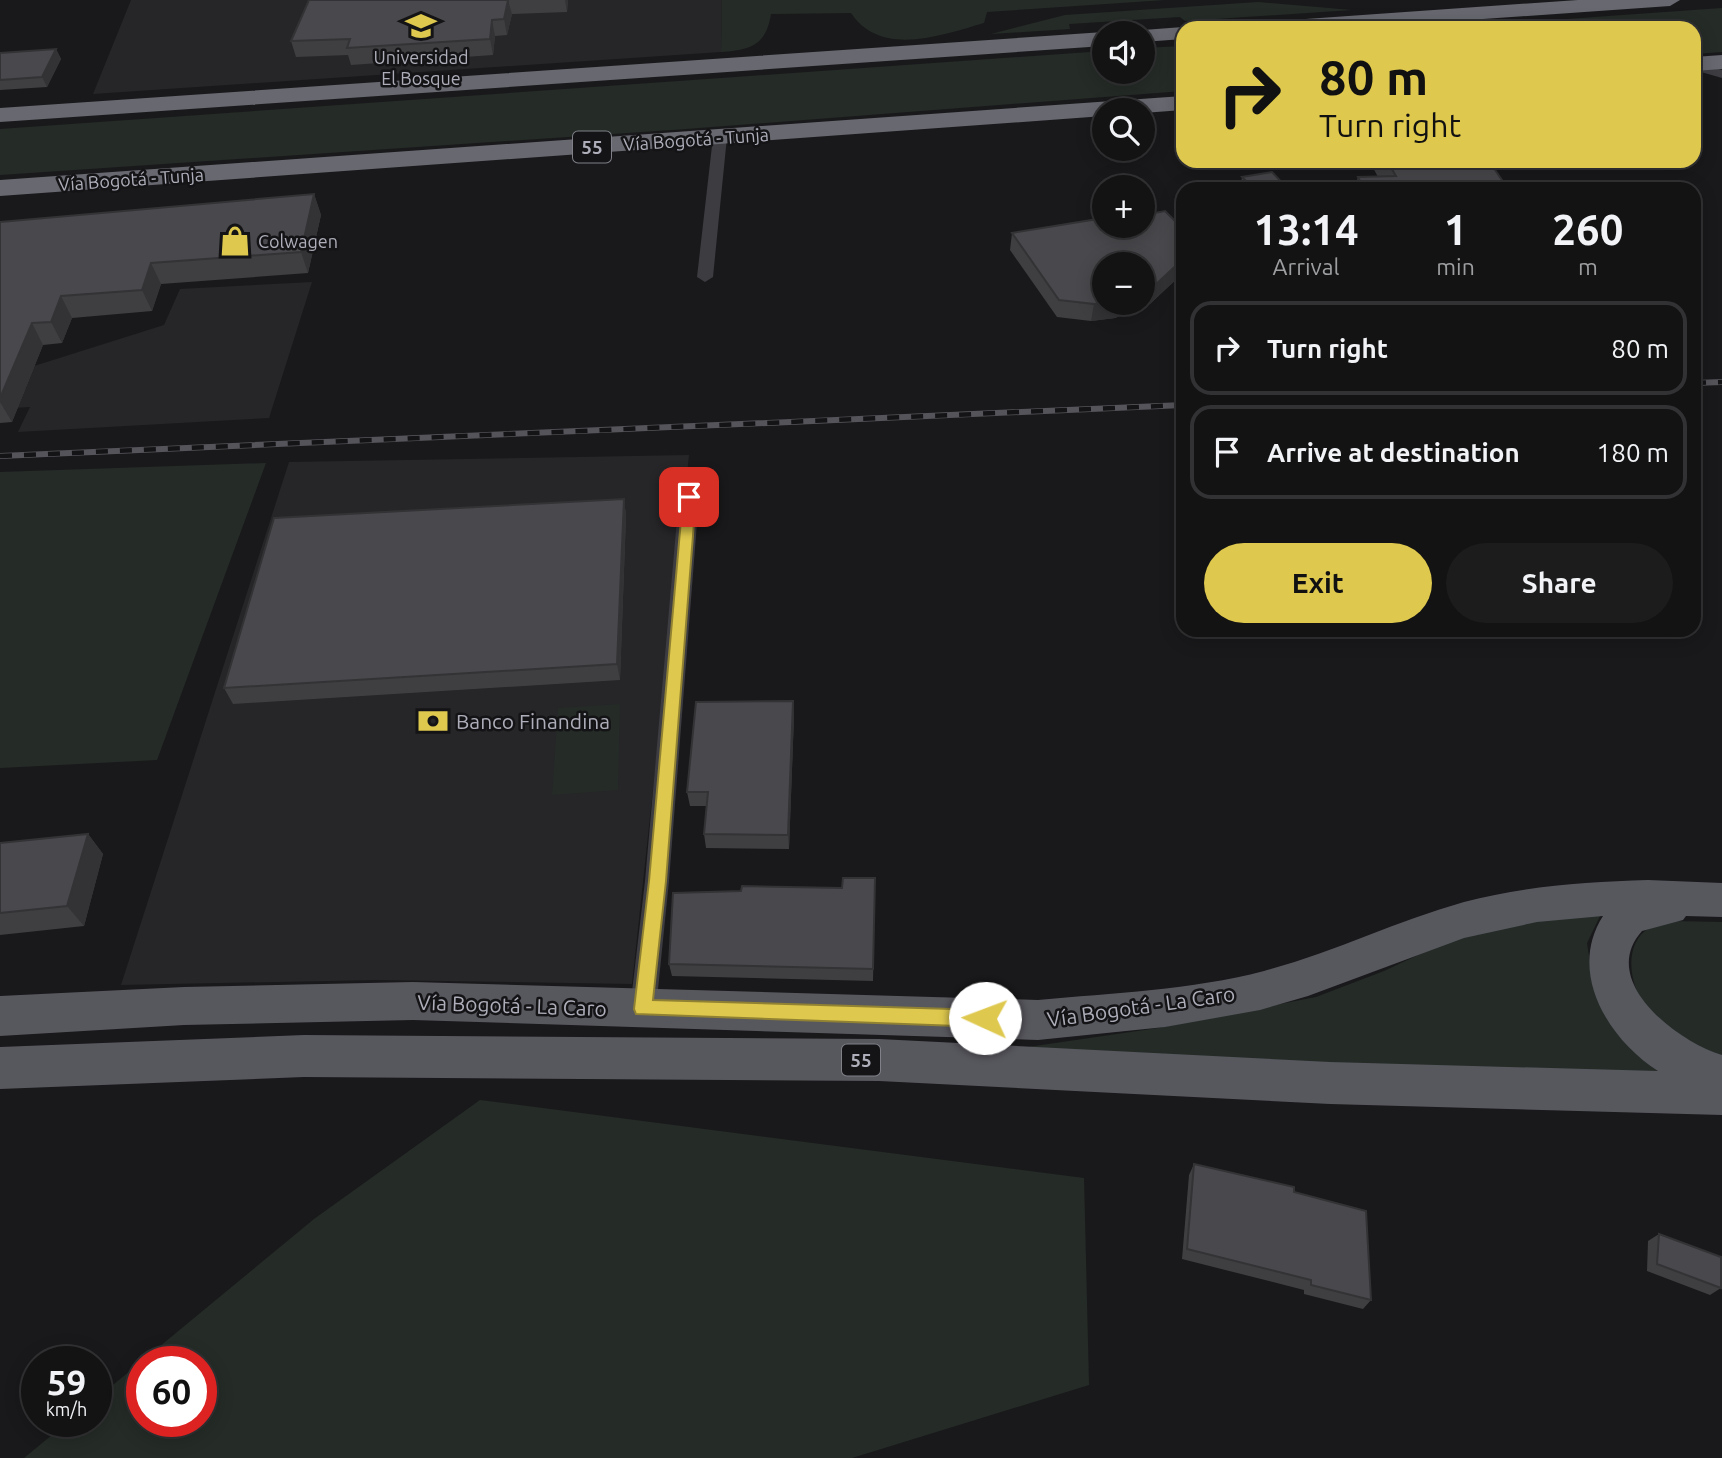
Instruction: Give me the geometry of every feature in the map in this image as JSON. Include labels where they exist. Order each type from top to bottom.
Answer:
[{"type":"highway","points":[[1363,21],[1670,0]]},
{"type":"highway","points":[[1155,35],[1176,34]]},
{"type":"highway","points":[[0,115],[1092,40]]},
{"type":"highway","points":[[1701,64],[1722,62]]},
{"type":"highway","name":"Vía Bogotá - Tunja","points":[[0,188],[1176,104]]},
{"type":"main road","name":"Vía Bogotá - La Caro","points":[[0,1016],[184,1006],[413,1001],[1038,1020],[1125,1012],[1287,984],[1429,931],[1502,911],[1578,901],[1656,896],[1722,900]]},
{"type":"main road","points":[[1722,911],[1664,907],[1646,910],[1621,925],[1612,935],[1606,962],[1622,1006],[1644,1033],[1679,1059],[1722,1076]]},
{"type":"main road","name":"55","points":[[0,1068],[304,1056],[878,1060],[1330,1083],[1722,1094]]},
{"type":"street","points":[[1701,67],[1722,74]]},
{"type":"street","points":[[705,276],[720,137]]},
{"type":"street","points":[[643,1009],[657,881],[689,497]]},
{"type":"shaded area","name":"Universidad El Bosque","points":[[131,0],[722,0],[721,52],[93,94]]},
{"type":"shaded area","points":[[722,0],[1165,0],[987,12],[984,23],[950,33],[913,39],[895,39],[879,35],[864,27],[851,13],[771,14],[765,33],[755,44],[741,50],[721,52]]},
{"type":"shaded area","points":[[1258,2],[1352,10],[1185,21],[1180,17],[1092,21],[1069,24],[1070,29],[991,34],[1065,15]]},
{"type":"shaded area","points":[[1722,8],[1722,52],[1701,54],[1701,21],[1539,21]]},
{"type":"shaded area","points":[[1176,46],[1176,92],[686,129],[0,175],[0,129],[1092,52],[1092,84],[1155,84],[1155,47]]},
{"type":"shaded area","points":[[312,282],[269,418],[18,432],[30,407],[13,408],[34,366],[164,325],[180,289]]},
{"type":"shaded area","name":"Banco Finandina","points":[[689,455],[632,984],[376,980],[121,985],[289,462]]},
{"type":"shaded area","points":[[266,463],[157,760],[0,768],[0,472]]},
{"type":"shaded area","points":[[620,704],[618,790],[552,795],[558,708]]},
{"type":"shaded area","points":[[1603,910],[1587,943],[1594,989],[1671,1074],[993,1052],[1158,1028],[1316,997],[1384,971],[1448,941],[1523,922]]},
{"type":"shaded area","points":[[1670,921],[1722,922],[1722,1060],[1691,1044],[1662,1024],[1646,1007],[1636,988],[1631,965],[1635,944],[1649,928]]},
{"type":"shaded area","points":[[480,1100],[1084,1178],[1089,1385],[852,1458],[24,1458],[50,1437],[112,1437],[112,1386],[126,1374],[126,1437],[217,1437],[217,1346],[160,1346],[314,1219]]},
{"type":"building","points":[[309,0],[508,0],[504,19],[492,20],[490,39],[347,48],[350,39],[291,41]]},
{"type":"building","points":[[56,49],[42,77],[0,80],[0,53]]},
{"type":"building","points":[[1391,168],[1494,168],[1503,182],[1360,182],[1358,177],[1396,176]]},
{"type":"building","points":[[1272,172],[1281,182],[1247,182],[1242,177]]},
{"type":"building","points":[[314,194],[301,252],[151,263],[142,290],[61,296],[51,322],[32,323],[0,398],[0,222]]},
{"type":"building","points":[[1165,211],[1176,222],[1176,266],[1155,285],[1155,252],[1092,252],[1092,304],[1059,300],[1012,233],[1092,220],[1092,238],[1155,238],[1155,213]]},
{"type":"building","points":[[624,499],[617,664],[224,688],[274,518]]},
{"type":"building","points":[[793,701],[788,835],[704,834],[708,792],[687,792],[696,702]]},
{"type":"building","points":[[88,834],[67,906],[0,913],[0,843]]},
{"type":"building","points":[[843,878],[875,878],[873,969],[669,964],[673,893],[741,891],[742,886],[842,888]]},
{"type":"building","points":[[1194,1164],[1294,1187],[1294,1192],[1366,1211],[1371,1300],[1311,1285],[1311,1280],[1187,1249]]},
{"type":"building","points":[[1659,1234],[1721,1257],[1721,1288],[1657,1264]]},
{"type":"railway","points":[[1701,383],[1722,382]]},
{"type":"railway","points":[[0,456],[1176,405]]},
{"type":"place","name":"Universidad El Bosque","points":[[421,26]]},
{"type":"place","name":"Colwagen","points":[[235,241]]},
{"type":"place","name":"Banco Finandina","points":[[433,721]]},
{"type":"route","points":[[689,497],[657,881],[643,1009],[985,1018]]}]
